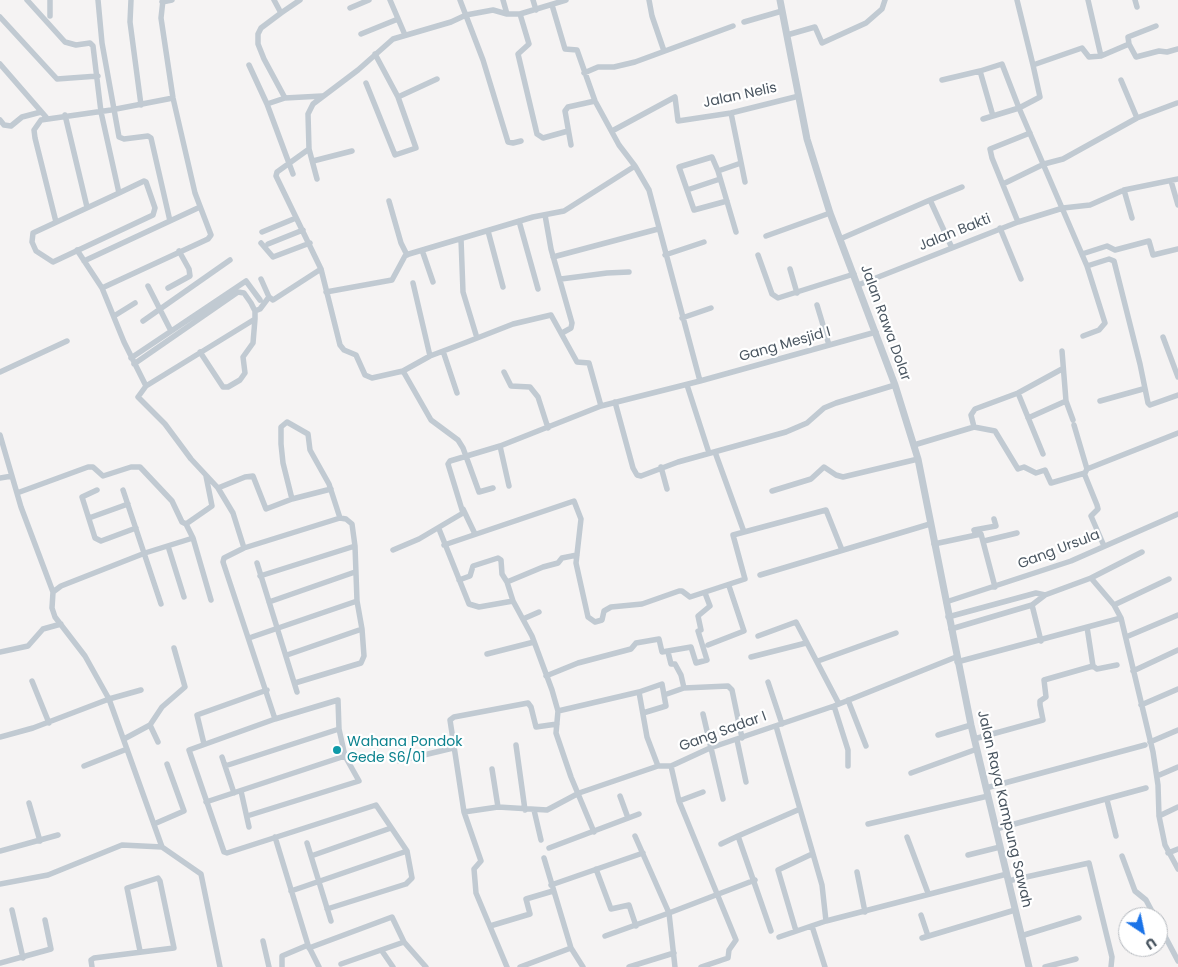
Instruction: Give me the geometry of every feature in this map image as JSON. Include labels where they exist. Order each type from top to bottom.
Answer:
[{"type":"street","points":[[27,0],[65,42],[76,45],[92,44],[107,111],[122,139],[148,136],[151,138],[170,221]]},
{"type":"street","points":[[50,0],[50,16]]},
{"type":"street","points":[[98,0],[107,111],[119,193]]},
{"type":"street","points":[[130,0],[130,22],[140,105]]},
{"type":"street","points":[[102,288],[208,239],[210,235],[200,207],[173,98],[161,18],[163,1],[172,0]]},
{"type":"street","points":[[274,0],[281,13]]},
{"type":"street","points":[[285,98],[264,59],[258,44],[258,34],[261,28],[300,0]]},
{"type":"street","points":[[350,8],[369,0]]},
{"type":"street","points":[[390,0],[405,35]]},
{"type":"street","points":[[460,0],[483,60],[508,142],[520,141]]},
{"type":"street","points":[[503,0],[507,14]]},
{"type":"street","points":[[533,0],[536,10]]},
{"type":"street","points":[[317,179],[308,149],[308,114],[313,104],[358,70],[392,39],[451,22],[466,15],[493,10],[507,14],[520,14],[566,0]]},
{"type":"street","points":[[649,0],[652,16],[664,51]]},
{"type":"street","name":"Jalan Rawa Dolar","points":[[780,0],[807,138],[830,213],[895,385],[918,459],[957,659]]},
{"type":"street","points":[[787,35],[815,27],[822,43],[866,23],[882,9],[885,0]]},
{"type":"street","points":[[983,119],[1019,108],[1040,98],[1017,0]]},
{"type":"street","points":[[1088,0],[1101,56]]},
{"type":"street","points":[[552,5],[565,49],[577,50],[595,101],[625,154],[635,166],[649,190],[700,382]]},
{"type":"street","points":[[744,22],[782,12]]},
{"type":"street","points":[[520,14],[529,44],[518,54],[537,134],[543,138],[568,131]]},
{"type":"street","points":[[0,17],[57,79],[98,76]]},
{"type":"street","points":[[360,34],[398,19]]},
{"type":"street","points":[[584,73],[598,67],[614,67],[635,62],[732,26]]},
{"type":"street","points":[[1156,26],[1128,37],[1129,44],[1136,57],[1159,51],[1178,50]]},
{"type":"street","points":[[1033,65],[1082,48],[1089,57],[1101,56],[1129,44]]},
{"type":"street","points":[[366,83],[395,155],[416,148],[398,97],[375,54]]},
{"type":"street","points":[[0,64],[46,118]]},
{"type":"street","points":[[249,64],[267,104],[293,174]]},
{"type":"street","points":[[942,80],[1002,64],[1087,266],[1105,323],[1100,330],[1083,336]]},
{"type":"street","points":[[980,70],[992,116]]},
{"type":"street","points":[[398,97],[438,79]]},
{"type":"street","points":[[1121,80],[1137,118]]},
{"type":"street","points":[[267,104],[285,98],[322,96]]},
{"type":"street","name":"Jalan Nelis","points":[[612,131],[675,97],[678,121],[731,113],[799,96]]},
{"type":"street","points":[[56,222],[34,133],[36,126],[46,118],[107,111],[173,98]]},
{"type":"street","points":[[571,145],[564,113],[567,108],[595,101]]},
{"type":"street","points":[[1003,184],[1044,164],[1063,158],[1137,118],[1177,103]]},
{"type":"street","points":[[0,120],[4,125],[11,126],[22,117],[41,112]]},
{"type":"street","points":[[731,113],[745,182]]},
{"type":"street","points":[[66,115],[87,208]]},
{"type":"street","points":[[1018,222],[990,149],[1030,133]]},
{"type":"street","points":[[308,149],[277,172],[276,176],[322,269],[340,345],[344,350],[356,355],[365,375],[372,378],[404,371],[430,356],[477,338],[514,324],[551,315],[577,362],[589,363],[601,406]]},
{"type":"street","points":[[312,161],[352,151]]},
{"type":"street","points":[[727,200],[694,210],[680,166],[712,157],[718,170],[720,179],[727,200],[736,232]]},
{"type":"street","points":[[718,170],[741,163]]},
{"type":"street","points":[[326,292],[388,281],[396,277],[407,255],[519,221],[564,211],[576,205],[588,194],[635,166]]},
{"type":"street","points":[[687,190],[720,179]]},
{"type":"street","name":"Jalan Bakti","points":[[858,285],[1018,222],[1063,208],[1090,206],[1124,190],[1178,180]]},
{"type":"street","points":[[144,181],[146,182],[155,212],[153,215],[53,262],[36,251],[32,235],[119,193],[144,181]]},
{"type":"street","points":[[1171,181],[1178,205]]},
{"type":"street","points":[[840,239],[962,187]]},
{"type":"street","points":[[1124,190],[1132,218]]},
{"type":"street","points":[[930,200],[952,248]]},
{"type":"street","points":[[389,201],[401,243],[407,255]]},
{"type":"street","points":[[84,261],[200,207]]},
{"type":"street","points":[[766,236],[830,213]]},
{"type":"street","points":[[546,216],[554,257],[572,323],[571,328],[562,333]]},
{"type":"street","points":[[262,232],[296,218]]},
{"type":"street","points":[[519,221],[538,288]]},
{"type":"street","points":[[1000,228],[1022,279]]},
{"type":"street","points":[[554,257],[658,229]]},
{"type":"street","points":[[268,244],[303,230]]},
{"type":"street","points":[[488,231],[504,287]]},
{"type":"street","points":[[461,238],[463,292],[477,338]]},
{"type":"street","points":[[1082,254],[1107,246],[1115,250],[1149,241],[1154,255],[1178,249]]},
{"type":"street","points":[[666,255],[704,242]]},
{"type":"street","points":[[261,243],[273,258],[310,243]]},
{"type":"street","points":[[77,250],[102,288],[142,390]]},
{"type":"street","points":[[422,250],[433,282]]},
{"type":"street","points":[[168,288],[190,276],[189,269],[179,251]]},
{"type":"street","points":[[758,255],[775,297],[781,298],[854,274]]},
{"type":"street","points":[[143,321],[230,260]]},
{"type":"street","points":[[1087,266],[1109,260],[1114,262],[1140,364],[1143,389],[1149,404],[1178,395]]},
{"type":"street","points":[[260,279],[269,297],[273,300],[322,269]]},
{"type":"street","points":[[790,269],[798,293]]},
{"type":"street","points":[[561,279],[629,272]]},
{"type":"street","points":[[132,361],[171,331],[246,281],[260,300]]},
{"type":"street","points":[[413,283],[430,356]]},
{"type":"street","points":[[148,286],[171,331]]},
{"type":"street","points":[[132,361],[238,292],[244,293],[255,311],[254,343],[243,357],[245,373],[240,380],[228,387],[223,387],[200,352]]},
{"type":"street","points":[[255,311],[260,309],[269,297]]},
{"type":"street","points":[[114,316],[135,303]]},
{"type":"street","points":[[817,305],[830,345]]},
{"type":"street","points":[[682,318],[711,308]]},
{"type":"street","points":[[244,548],[233,513],[218,488],[165,424],[138,399],[142,390],[254,319]]},
{"type":"street","name":"Gang Mesjid I","points":[[464,456],[500,446],[601,406],[700,382],[876,332]]},
{"type":"street","points":[[1163,337],[1178,377]]},
{"type":"street","points":[[0,372],[67,341]]},
{"type":"street","points":[[443,351],[457,393]]},
{"type":"street","points":[[1062,351],[1062,369],[1067,391],[1066,401],[1098,509],[1091,516],[1104,546]]},
{"type":"street","points":[[974,427],[971,415],[975,409],[1018,393],[1062,369]]},
{"type":"street","points":[[404,371],[431,420],[450,436],[458,440],[479,492],[493,488]]},
{"type":"street","points":[[504,372],[511,386],[530,386],[538,397],[548,428]]},
{"type":"street","points":[[687,385],[744,532]]},
{"type":"street","points":[[615,402],[635,473],[641,476],[661,467],[797,428],[836,403],[895,385]]},
{"type":"street","points":[[1100,401],[1143,389]]},
{"type":"street","points":[[1018,393],[1043,454]]},
{"type":"street","points":[[1028,418],[1066,401]]},
{"type":"street","points":[[292,499],[282,454],[281,427],[284,423],[288,422],[308,434],[310,450],[331,489],[340,518]]},
{"type":"street","points":[[914,446],[974,427],[995,431],[1018,469],[1024,467],[1036,473],[1045,470],[1051,484],[1178,433]]},
{"type":"street","points":[[0,435],[17,493],[53,592],[53,612],[85,656],[109,698],[162,847]]},
{"type":"street","points":[[500,446],[509,486]]},
{"type":"street","points":[[464,456],[450,461],[448,464],[463,509],[475,534]]},
{"type":"street","points":[[772,491],[810,479],[824,467],[843,477],[918,459]]},
{"type":"street","points":[[17,493],[88,467],[93,467],[103,476],[137,466],[172,501],[182,522],[186,524],[193,538],[211,600]]},
{"type":"street","points":[[661,467],[668,490]]},
{"type":"street","points":[[186,524],[212,506],[205,473]]},
{"type":"street","points":[[0,478],[12,476]]},
{"type":"street","points":[[218,488],[245,477],[253,476],[268,517]]},
{"type":"street","points":[[266,509],[292,499],[331,489]]},
{"type":"street","points":[[97,490],[82,497],[94,538],[98,541],[136,528]]},
{"type":"street","points":[[123,490],[161,604]]},
{"type":"street","points":[[444,545],[574,501],[581,520],[576,563],[588,616],[593,621],[602,620],[604,611],[611,607],[642,604],[679,591],[690,597],[729,586],[745,579],[734,535],[744,532],[826,510],[842,550]]},
{"type":"street","points":[[89,518],[128,504]]},
{"type":"street","points":[[393,550],[460,517],[463,509]]},
{"type":"street","name":"Gang Ursula","points":[[946,602],[1071,561],[1178,514]]},
{"type":"street","points":[[275,719],[267,690],[223,562],[227,555],[244,548],[340,518],[346,519],[352,524],[355,546],[357,601],[364,651],[360,665],[295,683]]},
{"type":"street","points":[[976,535],[974,530],[996,526],[994,519]]},
{"type":"street","points":[[760,575],[930,524]]},
{"type":"street","points":[[439,529],[444,545],[472,607],[513,601]]},
{"type":"street","points":[[984,542],[1017,533]]},
{"type":"street","points":[[934,544],[981,534],[995,587]]},
{"type":"street","points":[[53,592],[145,553],[193,538]]},
{"type":"street","points":[[168,546],[184,597]]},
{"type":"street","points":[[260,576],[355,546]]},
{"type":"street","points":[[951,628],[1032,605],[1046,595],[1091,578],[1142,552]]},
{"type":"street","points":[[507,582],[558,563],[562,558],[577,555]]},
{"type":"street","points":[[459,580],[470,576],[473,566],[498,558],[501,560],[502,574],[507,582],[513,601],[534,642],[558,711],[556,733],[571,777],[594,832]]},
{"type":"street","points":[[256,563],[276,628],[287,655],[297,692]]},
{"type":"street","points":[[269,602],[355,572]]},
{"type":"street","points":[[1091,578],[1114,605],[1121,618],[1157,776],[1160,816],[1168,853],[1178,869]]},
{"type":"street","points":[[1114,605],[1169,578]]},
{"type":"street","points":[[708,645],[744,631],[729,586]]},
{"type":"street","points":[[546,676],[588,660],[630,649],[636,643],[659,639],[662,652],[691,647],[696,663],[707,660],[698,631],[701,630],[698,616],[710,606],[705,593]]},
{"type":"street","points":[[948,618],[1036,593],[1046,595]]},
{"type":"street","points":[[249,638],[357,601]]},
{"type":"street","points":[[1032,605],[1041,641]]},
{"type":"street","points":[[523,619],[539,612]]},
{"type":"street","points":[[1126,637],[1178,615]]},
{"type":"street","name":"Gang Sadar I","points":[[701,967],[728,958],[729,950],[736,942],[679,801],[671,766],[710,748],[836,705],[957,659],[1041,641],[1121,618]]},
{"type":"street","points":[[758,636],[794,621],[799,626],[806,643],[818,661],[836,705],[848,750],[848,766]]},
{"type":"street","points":[[0,652],[28,646],[43,629],[61,624]]},
{"type":"street","points":[[1087,627],[1093,666]]},
{"type":"street","points":[[287,655],[362,629]]},
{"type":"street","points":[[818,661],[896,633]]},
{"type":"street","points":[[487,654],[534,642]]},
{"type":"street","points":[[751,657],[806,643]]},
{"type":"street","points":[[124,739],[150,724],[162,708],[185,687],[174,648]]},
{"type":"street","points":[[1134,671],[1178,650]]},
{"type":"street","points":[[668,652],[671,664],[675,664],[681,675],[684,688]]},
{"type":"street","name":"Jalan Raya Kampung Sawah","points":[[957,659],[974,739],[1029,967]]},
{"type":"street","points":[[974,739],[1043,720],[1040,701],[1046,698],[1044,680],[1093,666],[1097,669],[1117,665]]},
{"type":"street","points":[[32,681],[50,723]]},
{"type":"street","points":[[768,682],[800,809],[822,885],[826,921]]},
{"type":"street","points":[[558,711],[638,692],[662,684],[666,706],[643,713]]},
{"type":"street","points":[[664,695],[684,688],[730,687],[746,782]]},
{"type":"street","points":[[1141,704],[1178,689]]},
{"type":"street","points":[[0,737],[50,723],[109,698],[141,690]]},
{"type":"street","points":[[204,744],[196,715],[267,690]]},
{"type":"street","points":[[638,692],[647,737],[658,766]]},
{"type":"street","points":[[247,816],[359,781],[345,756],[339,728],[340,703],[335,700],[189,750],[224,852],[228,853],[376,805],[407,852],[412,878],[410,882],[328,909]]},
{"type":"street","points":[[848,700],[866,746]]},
{"type":"street","points":[[507,967],[476,893],[474,869],[481,861],[464,812],[450,720],[454,717],[528,703],[531,705],[536,727],[557,724]]},
{"type":"street","points":[[703,714],[723,799]]},
{"type":"street","points":[[150,724],[158,742]]},
{"type":"street","points":[[938,735],[971,726]]},
{"type":"street","points":[[225,766],[339,728]]},
{"type":"street","points":[[868,824],[987,792],[1148,743],[1178,730]]},
{"type":"street","points":[[516,745],[525,810]]},
{"type":"street","points":[[399,761],[453,748]]},
{"type":"street","points":[[84,766],[127,749]]},
{"type":"street","points":[[911,773],[977,749]]},
{"type":"street","points":[[222,756],[238,792],[249,826]]},
{"type":"street","points":[[206,802],[345,756]]},
{"type":"street","points":[[154,824],[184,811],[167,764]]},
{"type":"street","points":[[464,812],[498,807],[547,810],[579,793],[658,766],[671,766]]},
{"type":"street","points":[[1157,776],[1178,767]]},
{"type":"street","points":[[492,769],[498,807]]},
{"type":"street","points":[[996,829],[1146,788]]},
{"type":"street","points":[[679,801],[703,792]]},
{"type":"street","points":[[620,796],[628,818]]},
{"type":"street","points":[[1107,800],[1116,836]]},
{"type":"street","points":[[29,803],[40,840]]},
{"type":"street","points":[[1160,816],[1178,807]]},
{"type":"street","points":[[721,844],[800,809]]},
{"type":"street","points":[[534,810],[541,840]]},
{"type":"street","points":[[549,848],[639,814]]},
{"type":"street","points":[[311,856],[391,828]]},
{"type":"street","points":[[0,851],[58,835]]},
{"type":"street","points":[[634,836],[669,913],[675,967]]},
{"type":"street","points":[[738,836],[772,931]]},
{"type":"street","points":[[275,837],[308,946],[319,967]]},
{"type":"street","points":[[907,837],[928,893]]},
{"type":"street","points":[[307,843],[332,921]]},
{"type":"street","points":[[0,884],[48,875],[122,845],[162,847],[201,874],[220,967]]},
{"type":"street","points":[[968,855],[1000,847]]},
{"type":"street","points":[[1168,853],[1178,849]]},
{"type":"street","points":[[291,891],[407,852]]},
{"type":"street","points":[[490,926],[530,914],[527,898],[596,869],[643,853]]},
{"type":"street","points":[[796,932],[778,870],[812,854]]},
{"type":"street","points":[[1122,856],[1135,892],[1146,900],[1150,907]]},
{"type":"street","points":[[544,858],[571,948],[583,967]]},
{"type":"street","points":[[779,936],[928,893],[1089,863],[1112,957],[1111,967]]},
{"type":"street","points":[[596,869],[611,908],[629,904],[636,926]]},
{"type":"street","points":[[857,872],[865,912]]},
{"type":"street","points":[[92,967],[91,960],[94,958],[140,951],[172,949],[174,946],[158,878],[127,888],[140,951]]},
{"type":"street","points":[[605,936],[755,880]]},
{"type":"street","points":[[12,910],[23,958]]},
{"type":"street","points":[[921,915],[925,937],[1015,910]]},
{"type":"street","points":[[282,967],[282,956],[392,917],[404,942],[426,967]]},
{"type":"street","points":[[1021,936],[1078,918]]},
{"type":"street","points":[[0,964],[51,949],[45,920]]},
{"type":"street","points":[[812,926],[825,967]]},
{"type":"street","points":[[264,941],[270,967]]},
{"type":"street","points":[[341,964],[404,942]]},
{"type":"street","points":[[1168,942],[1178,961]]},
{"type":"street","points":[[520,967],[571,948]]},
{"type":"street","points":[[382,951],[393,967]]},
{"type":"street","points":[[629,967],[674,953]]},
{"type":"street","points":[[1045,967],[1076,959]]},
{"type":"street","points":[[355,960],[360,967]]},
{"type":"place","name":"Wahana Pondok Gede S6/01","points":[[337,750]]}]
